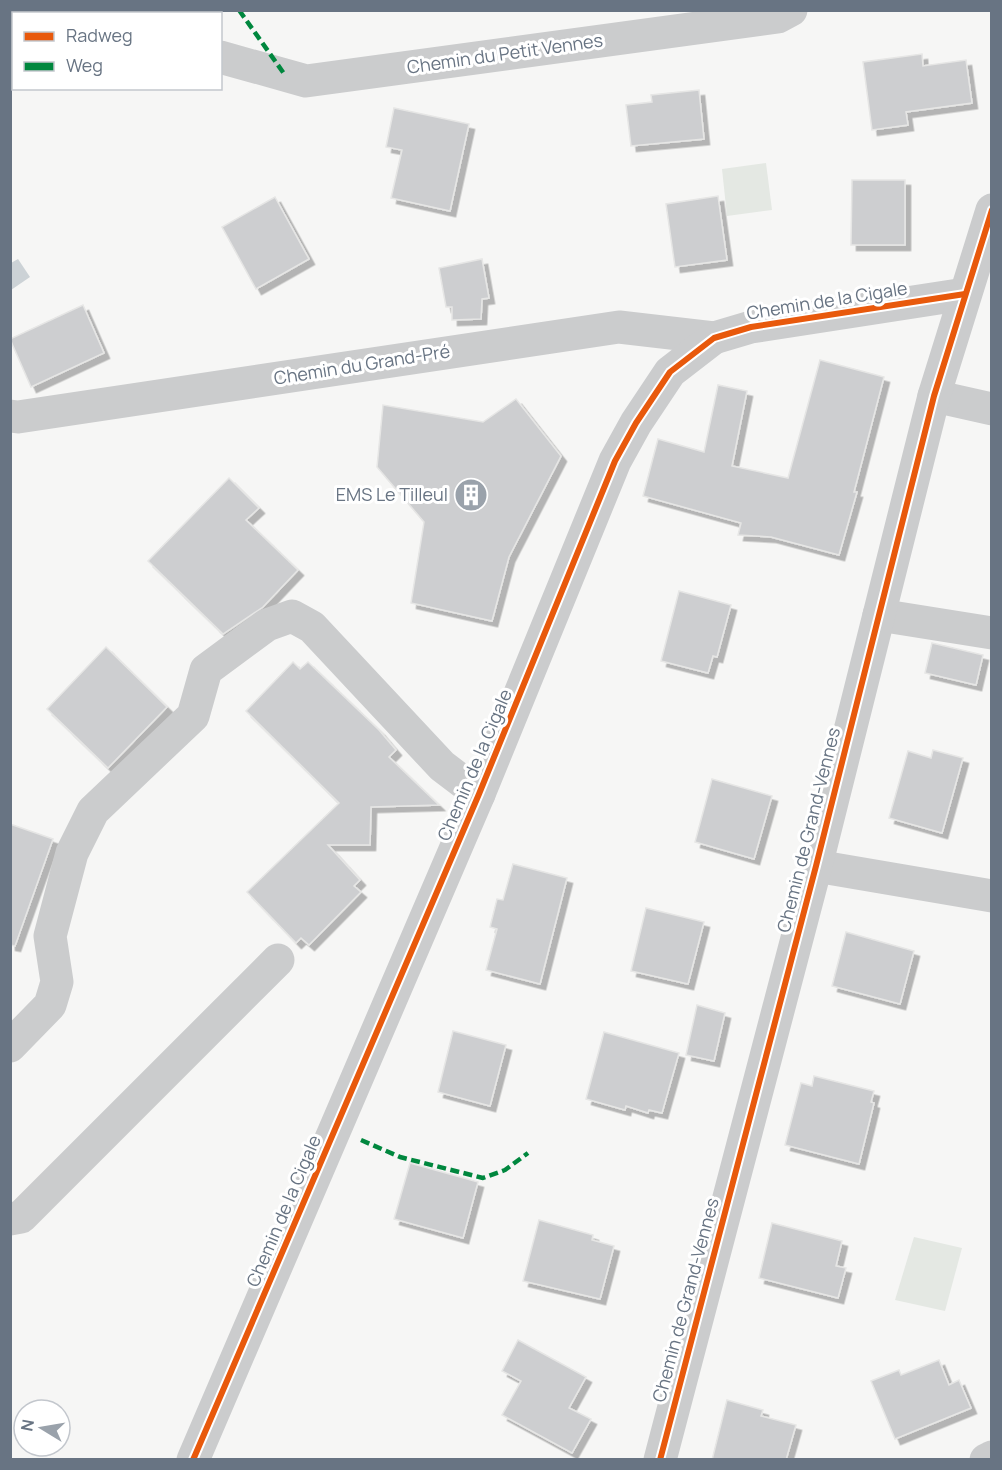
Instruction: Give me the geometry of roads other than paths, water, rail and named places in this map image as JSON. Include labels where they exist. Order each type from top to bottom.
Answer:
[{"type":"street","name":"Chemin du Petit Vennes","points":[[222,58],[306,81],[778,17],[791,10]]},
{"type":"street","name":"Chemin de Grand-Vennes","points":[[660,1460],[816,866],[934,396],[965,294],[985,255],[992,210]]},
{"type":"street","name":"Chemin de la Cigale","points":[[193,1460],[479,795],[615,461],[636,423],[670,372],[714,338],[751,327],[965,294]]},
{"type":"street","name":"Chemin du Grand-Pré","points":[[10,416],[18,417],[619,327],[714,338]]},
{"type":"street","points":[[934,396],[992,409]]},
{"type":"street","points":[[879,615],[992,633]]},
{"type":"street","name":"Chemin de la Cigale","points":[[10,1046],[51,1005],[57,982],[50,936],[72,853],[93,811],[193,716],[206,670],[267,625],[292,616],[312,627],[442,766],[479,795]]},
{"type":"street","name":"Chemin de Grand-Vennes","points":[[816,866],[992,896]]},
{"type":"street","points":[[10,1219],[21,1217],[278,960]]},
{"type":"street","points":[[986,1460],[992,1457]]},
{"type":"place","name":"EMS Le Tilleul","points":[[471,495]]}]
